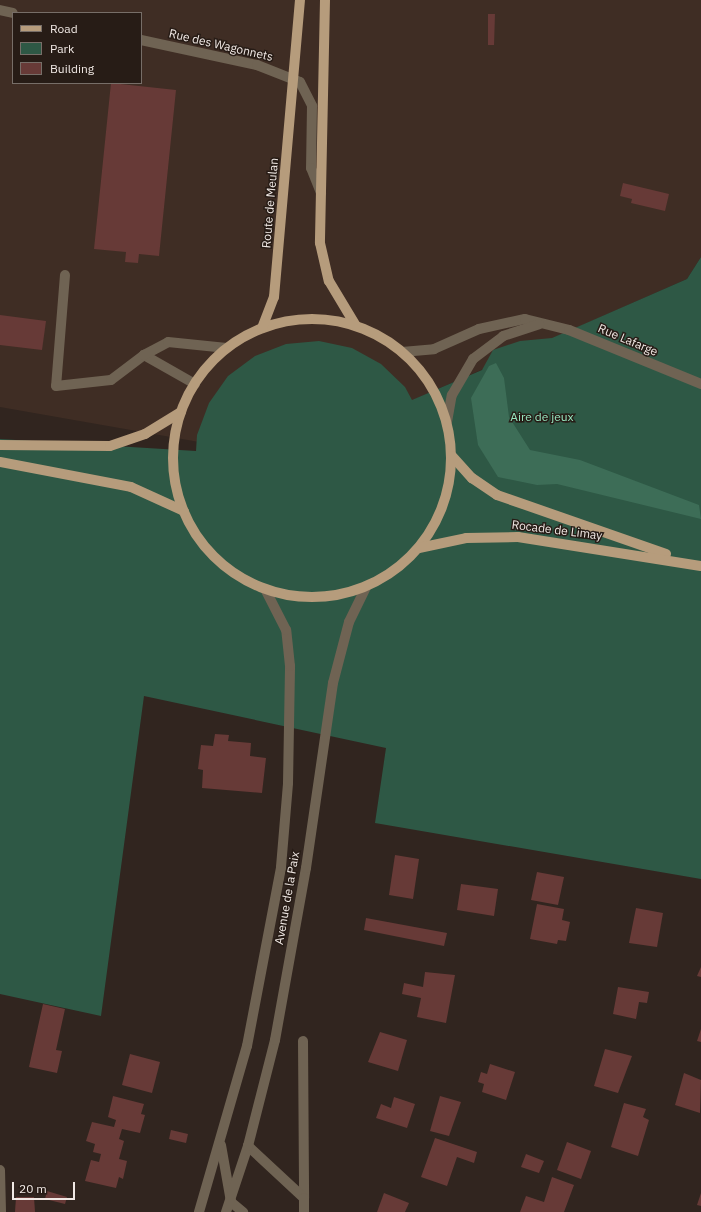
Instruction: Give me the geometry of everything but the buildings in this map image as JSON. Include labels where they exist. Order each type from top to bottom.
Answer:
[{"type":"main road","name":"Route de Meulan","points":[[262,328],[274,297],[295,78],[300,0]]},
{"type":"main road","points":[[325,0],[320,243],[325,269],[356,326]]},
{"type":"main road","points":[[304,319],[356,326],[402,352],[428,380],[447,422],[452,456],[444,505],[419,548],[398,569],[366,588],[315,598],[265,590],[236,575],[215,559],[198,539],[184,511],[173,462],[181,412],[195,384],[227,348],[262,328],[304,319]]},
{"type":"main road","points":[[0,445],[110,446],[145,434],[181,412]]},
{"type":"main road","name":"Rocade de Limay","points":[[452,456],[472,478],[497,495],[697,565]]},
{"type":"main road","points":[[0,462],[131,487],[184,511]]},
{"type":"main road","name":"Rocade de Limay","points":[[419,548],[466,538],[518,537],[697,565]]},
{"type":"street","points":[[0,10],[12,13]]},
{"type":"street","name":"Rue des Wagonnets","points":[[142,40],[257,65],[295,78]]},
{"type":"street","points":[[295,78],[309,94],[312,106],[311,168],[322,194]]},
{"type":"street","points":[[65,275],[56,386],[111,380],[144,355],[168,342],[227,348]]},
{"type":"street","name":"Rue Lafarge","points":[[402,352],[451,344],[497,323],[525,319],[544,322],[701,384]]},
{"type":"street","points":[[447,422],[452,395],[473,359],[503,336],[544,322]]},
{"type":"street","points":[[144,355],[195,384]]},
{"type":"street","name":"Avenue de la Paix","points":[[226,1212],[231,1202],[248,1146],[275,1040],[303,884],[333,683],[350,622],[366,588]]},
{"type":"street","name":"Avenue de la Paix","points":[[199,1212],[221,1143],[247,1046],[281,867],[288,784],[290,666],[286,630],[265,590]]},
{"type":"street","points":[[303,1041],[304,1212]]},
{"type":"street","points":[[221,1143],[231,1202],[244,1212]]},
{"type":"street","points":[[248,1146],[304,1198]]},
{"type":"street","points":[[0,1170],[1,1212]]},
{"type":"shaded area","points":[[0,0],[701,0],[701,257],[687,279],[284,457],[0,407]]},
{"type":"green space","name":"Aire de jeux","points":[[701,257],[701,879],[375,823],[386,748],[144,696],[101,1016],[0,994],[0,439],[196,451],[197,435],[209,403],[228,376],[255,356],[286,344],[319,341],[352,348],[381,364],[405,387],[412,400],[482,370],[493,350],[520,341],[552,338],[687,279]]},
{"type":"green space","points":[[496,363],[504,378],[509,417],[530,450],[580,460],[699,505],[701,519],[557,484],[537,485],[498,477],[478,445],[471,398],[489,366]]}]
